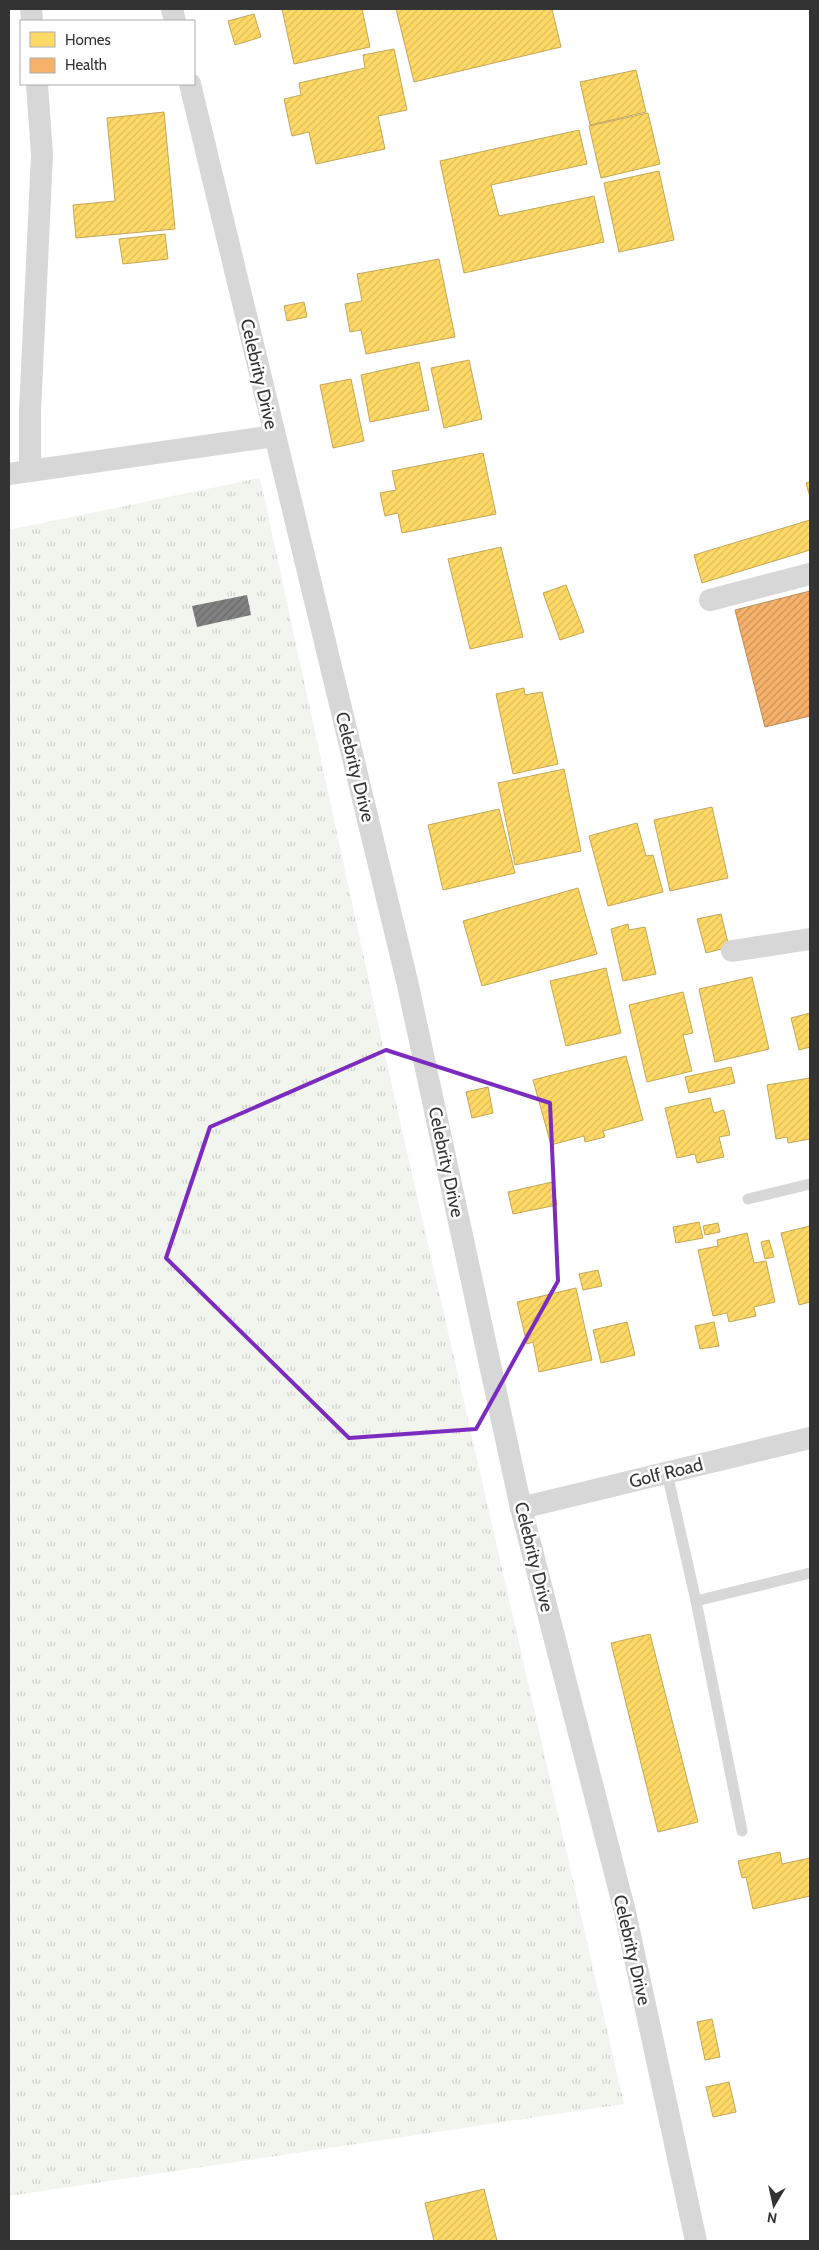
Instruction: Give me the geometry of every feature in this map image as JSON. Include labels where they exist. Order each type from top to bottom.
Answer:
[{"type":"street","points":[[37,85],[42,154],[30,412],[19,472],[274,436]]},
{"type":"street","name":"Celebrity Drive","points":[[190,85],[406,982],[522,1508],[625,1912],[696,2241]]},
{"type":"street","points":[[710,600],[810,574]]},
{"type":"street","points":[[732,951],[810,939]]},
{"type":"street","name":"Golf Road","points":[[522,1508],[810,1438]]},
{"type":"lane","points":[[748,1199],[810,1184]]},
{"type":"lane","points":[[667,1473],[696,1601],[742,1831]]},
{"type":"lane","points":[[696,1601],[810,1573]]},
{"type":"highlighted area","points":[[386,1050],[550,1103],[558,1281],[476,1429],[349,1438],[166,1258],[210,1127]]},
{"type":"green space","points":[[260,478],[385,1055],[624,2104],[9,2196],[9,530]]},
{"type":"building: Homes","points":[[282,9],[362,9],[370,47],[294,64]]},
{"type":"building: Homes","points":[[396,9],[552,9],[561,47],[414,82]]},
{"type":"building: Homes","points":[[254,14],[261,37],[235,45],[228,21]]},
{"type":"building: Homes","points":[[394,49],[407,110],[378,116],[385,149],[316,164],[309,132],[292,136],[284,99],[301,95],[299,83],[365,68],[363,55]]},
{"type":"building: Homes","points":[[636,70],[646,112],[590,125],[580,82]]},
{"type":"building: Homes","points":[[164,112],[175,229],[76,238],[73,205],[115,201],[107,118]]},
{"type":"building: Homes","points":[[648,113],[660,164],[601,178],[589,126]]},
{"type":"building: Homes","points":[[579,130],[587,164],[491,185],[499,216],[594,196],[604,242],[464,273],[440,161]]},
{"type":"building: Homes","points":[[659,171],[674,240],[619,252],[604,183]]},
{"type":"building: Homes","points":[[165,234],[168,259],[123,264],[119,239]]},
{"type":"building: Homes","points":[[439,259],[455,337],[366,354],[361,330],[350,332],[345,304],[362,301],[357,274]]},
{"type":"building: Homes","points":[[304,302],[307,317],[287,321],[284,306]]},
{"type":"building: Homes","points":[[469,360],[482,419],[444,428],[431,368]]},
{"type":"building: Homes","points":[[419,362],[429,410],[370,422],[361,375]]},
{"type":"building: Homes","points":[[351,379],[364,441],[333,448],[320,385]]},
{"type":"building: Homes","points":[[483,453],[496,514],[402,533],[398,513],[385,516],[380,493],[396,490],[392,471]]},
{"type":"building: Homes","points":[[810,482],[810,497],[806,483]]},
{"type":"building: Homes","points":[[810,520],[810,550],[702,583],[694,555]]},
{"type":"building: Homes","points":[[501,547],[523,637],[470,649],[448,559]]},
{"type":"building: Homes","points":[[566,585],[584,632],[560,640],[543,593]]},
{"type":"building: Homes","points":[[524,688],[525,695],[542,692],[558,764],[513,774],[496,694]]},
{"type":"building: Homes","points":[[564,769],[581,851],[515,865],[498,783]]},
{"type":"building: Homes","points":[[712,807],[728,878],[670,891],[654,820]]},
{"type":"building: Homes","points":[[499,809],[515,873],[443,890],[428,825]]},
{"type":"building: Homes","points":[[637,823],[646,856],[653,855],[663,892],[608,906],[589,836]]},
{"type":"building: Homes","points":[[578,888],[597,954],[482,986],[463,921]]},
{"type":"building: Homes","points":[[721,914],[729,947],[706,953],[697,919]]},
{"type":"building: Homes","points":[[628,924],[629,930],[645,927],[656,974],[623,981],[611,929]]},
{"type":"building: Homes","points":[[606,968],[621,1033],[566,1046],[550,981]]},
{"type":"building: Homes","points":[[752,977],[769,1049],[715,1062],[699,989]]},
{"type":"building: Homes","points":[[683,992],[693,1033],[683,1035],[692,1071],[647,1082],[629,1005]]},
{"type":"building: Homes","points":[[810,1013],[810,1047],[799,1050],[791,1018]]},
{"type":"building: Homes","points":[[626,1056],[643,1120],[603,1131],[605,1137],[585,1142],[584,1136],[551,1145],[533,1080]]},
{"type":"building: Homes","points":[[731,1067],[735,1083],[689,1093],[685,1077]]},
{"type":"building: Homes","points":[[810,1078],[810,1139],[788,1143],[787,1137],[776,1139],[767,1085]]},
{"type":"building: Homes","points":[[488,1087],[493,1113],[472,1118],[466,1092]]},
{"type":"building: Homes","points":[[710,1098],[714,1113],[724,1110],[730,1135],[719,1137],[724,1157],[697,1163],[695,1154],[677,1158],[665,1108]]},
{"type":"building: Homes","points":[[552,1182],[557,1205],[513,1214],[508,1192]]},
{"type":"building: Homes","points":[[699,1222],[703,1238],[676,1243],[673,1227]]},
{"type":"building: Homes","points":[[718,1223],[720,1232],[705,1235],[703,1226]]},
{"type":"building: Homes","points":[[810,1226],[810,1302],[799,1305],[781,1233]]},
{"type":"building: Homes","points":[[747,1233],[754,1263],[766,1261],[775,1302],[754,1307],[756,1316],[729,1322],[727,1313],[713,1316],[698,1250],[718,1246],[717,1240]]},
{"type":"building: Homes","points":[[769,1240],[774,1257],[765,1259],[761,1242]]},
{"type":"building: Homes","points":[[598,1270],[602,1286],[583,1290],[579,1274]]},
{"type":"building: Homes","points":[[576,1288],[592,1360],[539,1372],[533,1342],[527,1344],[517,1302]]},
{"type":"building: Homes","points":[[627,1322],[635,1355],[601,1363],[593,1330]]},
{"type":"building: Homes","points":[[714,1322],[719,1346],[700,1349],[695,1326]]},
{"type":"building: Homes","points":[[650,1634],[698,1822],[658,1832],[611,1643]]},
{"type":"building: Homes","points":[[780,1852],[782,1864],[810,1858],[810,1896],[753,1909],[746,1877],[742,1878],[738,1861]]},
{"type":"building: Homes","points":[[712,2019],[720,2057],[705,2060],[697,2022]]},
{"type":"building: Homes","points":[[729,2082],[736,2112],[713,2117],[706,2087]]},
{"type":"building: Homes","points":[[484,2189],[497,2241],[434,2241],[425,2203]]},
{"type":"building: Health","points":[[810,591],[810,716],[765,727],[735,610]]},
{"type":"building: Other","points":[[247,595],[251,615],[197,627],[192,606]]}]
